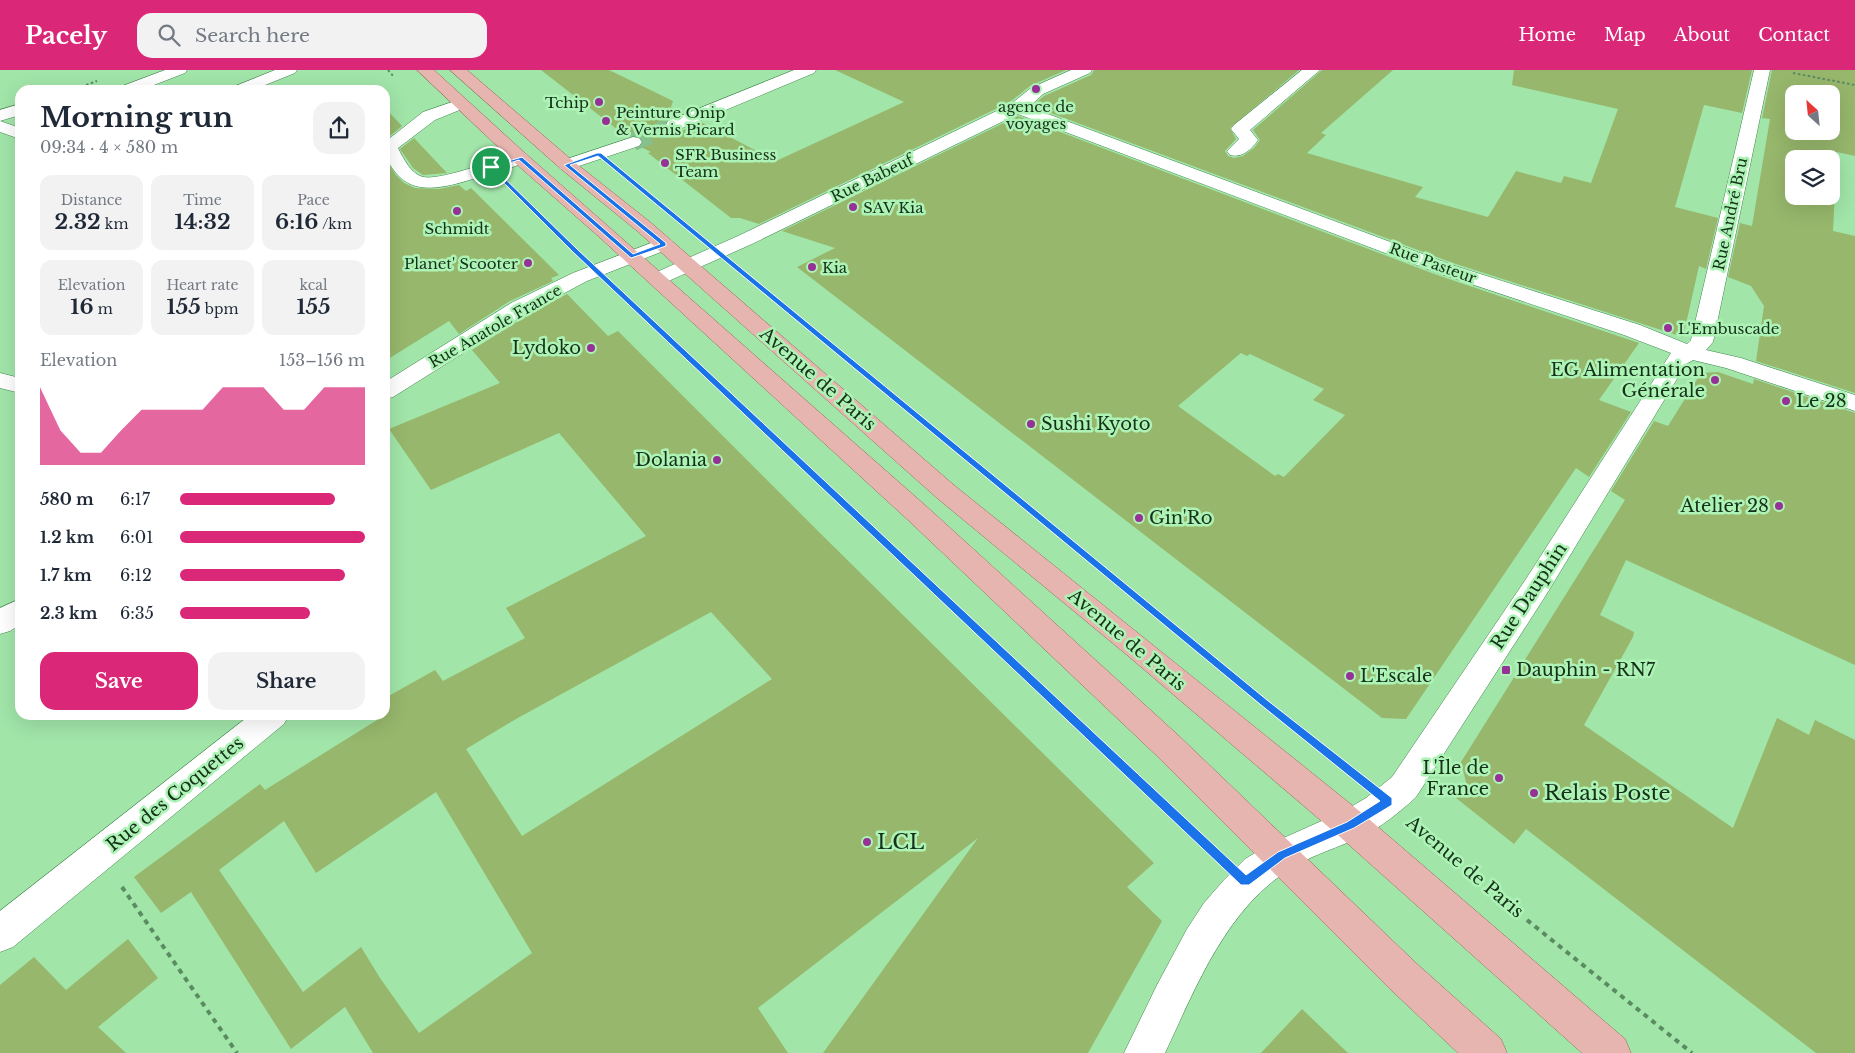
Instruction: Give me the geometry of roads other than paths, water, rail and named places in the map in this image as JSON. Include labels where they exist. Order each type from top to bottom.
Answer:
[{"type":"main road","name":"Avenue de Paris","points":[[425,70],[520,158],[917,512],[1167,745],[1282,855],[1402,976],[1487,1053]]},
{"type":"main road","name":"Avenue de Paris","points":[[458,70],[566,165],[664,244],[946,492],[1137,647],[1351,825],[1611,1053]]},
{"type":"street","points":[[139,85],[179,70]]},
{"type":"street","points":[[252,85],[289,70]]},
{"type":"street","points":[[674,125],[808,70]]},
{"type":"street","name":"Rue Babeuf","points":[[657,279],[689,266],[1017,108],[1037,91],[1084,70]]},
{"type":"street","points":[[1236,151],[1249,140],[1240,129],[1312,70]]},
{"type":"street","name":"Rue André Bru","points":[[1690,353],[1702,342],[1762,70]]},
{"type":"street","points":[[390,146],[434,114],[462,104]]},
{"type":"street","name":"Rue Pasteur","points":[[1017,108],[1445,269],[1632,330],[1690,353],[1733,363],[1855,403]]},
{"type":"street","points":[[0,116],[15,110]]},
{"type":"street","points":[[0,126],[15,132]]},
{"type":"street","points":[[566,165],[633,142]]},
{"type":"street","points":[[390,149],[398,165],[417,181],[427,183],[456,177],[520,158]]},
{"type":"street","name":"Rue Anatole France","points":[[390,389],[519,308],[596,270],[631,255],[664,244]]},
{"type":"street","name":"Rue Dauphin","points":[[1144,1053],[1204,934],[1228,899],[1245,881],[1282,855],[1351,825],[1388,802],[1404,787],[1536,587],[1678,359],[1690,353]]},
{"type":"street","points":[[0,380],[15,384]]},
{"type":"street","points":[[0,623],[15,613]]},
{"type":"street","name":"Rue des Coquettes","points":[[0,934],[268,720]]},
{"type":"tunnel","points":[[633,142],[674,125]]},
{"type":"place","name":"agence de voyages","points":[[1036,89]]},
{"type":"place","name":"Tchip","points":[[599,102]]},
{"type":"place","name":"Peinture Onip & Vernis Picard","points":[[606,121]]},
{"type":"place","name":"SFR Business Team","points":[[665,163]]},
{"type":"place","name":"SAV Kia","points":[[853,207]]},
{"type":"place","name":"Schmidt","points":[[457,211]]},
{"type":"place","name":"Planet' Scooter","points":[[528,263]]},
{"type":"place","name":"Kia","points":[[812,267]]},
{"type":"place","name":"L'Embuscade","points":[[1668,328]]},
{"type":"place","name":"Lydoko","points":[[591,348]]},
{"type":"place","name":"EG Alimentation Générale","points":[[1715,380]]},
{"type":"place","name":"Le 28","points":[[1786,401]]},
{"type":"place","name":"Sushi Kyoto","points":[[1031,424]]},
{"type":"place","name":"Dolania","points":[[717,460]]},
{"type":"place","name":"Atelier 28","points":[[1779,506]]},
{"type":"place","name":"Gin'Ro","points":[[1139,518]]},
{"type":"place","name":"Dauphin - RN7","points":[[1506,670]]},
{"type":"place","name":"L'Escale","points":[[1350,676]]},
{"type":"place","name":"L'Île de France","points":[[1499,778]]},
{"type":"place","name":"Relais Poste","points":[[1534,793]]},
{"type":"place","name":"LCL","points":[[867,842]]}]
